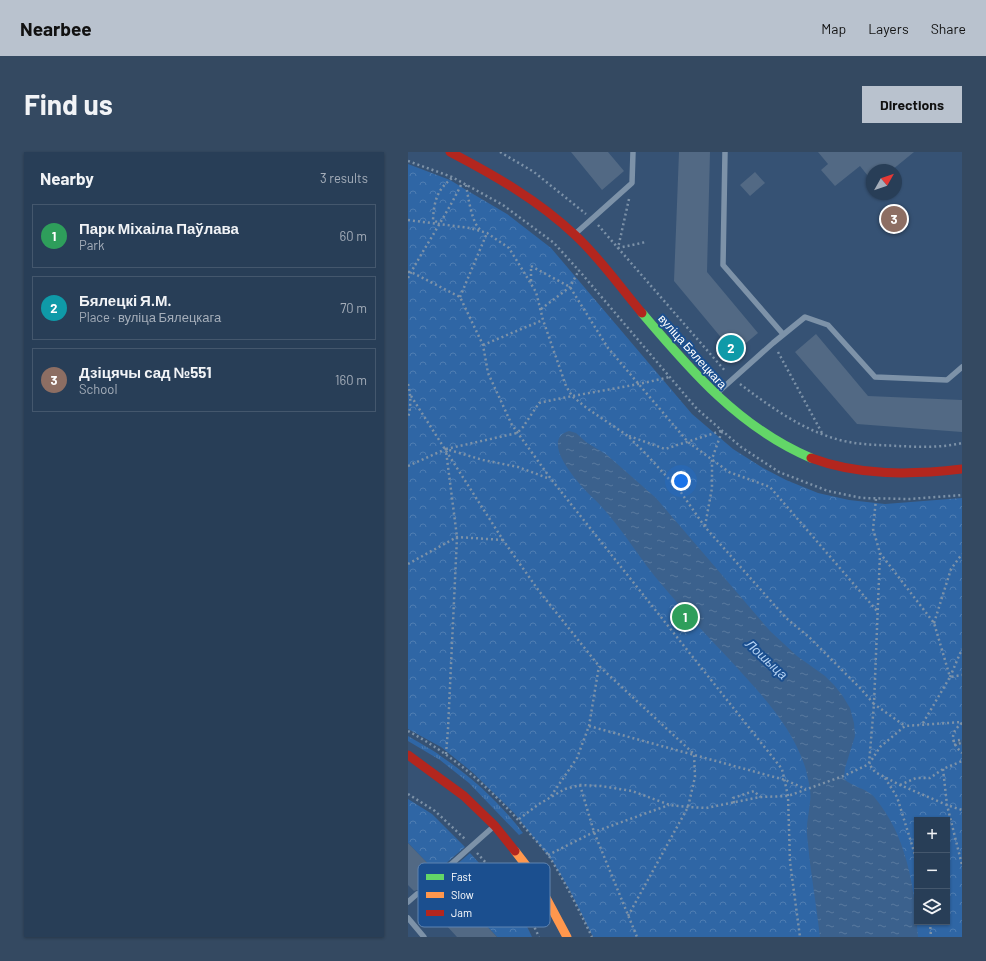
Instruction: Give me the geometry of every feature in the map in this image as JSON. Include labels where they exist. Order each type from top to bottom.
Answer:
[{"type":"street","name":"вуліца Бялецкага","points":[[450,152],[494,175],[556,218],[575,235],[677,354],[716,394],[739,415],[773,438],[790,448],[829,464],[872,472],[901,474],[932,473],[962,469]]},
{"type":"street","points":[[408,755],[464,796],[495,826],[524,863]]},
{"type":"street","points":[[550,905],[567,937]]},
{"type":"lane","points":[[575,235],[632,183],[633,152]]},
{"type":"lane","points":[[725,152],[723,265],[783,334]]},
{"type":"lane","points":[[716,394],[773,342],[805,317],[828,325],[875,377],[947,380],[962,367]]},
{"type":"lane","points":[[452,863],[495,826]]},
{"type":"lane","points":[[408,902],[417,894]]},
{"type":"lane","points":[[408,918],[424,937]]},
{"type":"path","points":[[500,152],[534,172],[592,219],[732,378],[793,421],[822,434],[842,440],[877,445],[937,446],[962,443]]},
{"type":"path","points":[[439,223],[433,220],[434,202],[445,183],[452,177]]},
{"type":"path","points":[[408,278],[410,272],[439,223],[450,208],[462,183]]},
{"type":"path","points":[[618,248],[632,183]]},
{"type":"path","points":[[466,185],[473,217],[478,228],[488,233],[509,248],[536,292],[543,320],[566,386],[572,396],[588,409],[628,436],[680,491],[705,527],[786,618],[809,637],[874,704],[905,726]]},
{"type":"path","points":[[408,220],[470,228],[488,233]]},
{"type":"path","points":[[460,297],[488,233]]},
{"type":"path","points":[[618,248],[646,242]]},
{"type":"path","points":[[530,282],[531,266],[570,288],[608,348],[688,442],[729,472],[770,487],[877,611]]},
{"type":"path","points":[[541,310],[570,288],[579,270]]},
{"type":"path","points":[[410,272],[460,297],[483,345],[488,373],[517,433],[551,479],[782,769],[788,796],[790,862],[800,937]]},
{"type":"path","points":[[483,345],[543,320]]},
{"type":"path","points":[[773,342],[822,434]]},
{"type":"path","points":[[408,466],[446,449],[517,433],[523,427],[538,403],[640,385],[670,377]]},
{"type":"path","points":[[408,384],[411,396],[503,540],[539,591],[599,666],[694,754],[695,777],[688,808],[628,916]]},
{"type":"path","points":[[408,418],[411,396]]},
{"type":"path","points":[[628,436],[665,449],[722,431],[712,459],[712,488],[705,527]]},
{"type":"path","points":[[446,449],[483,460],[518,467],[551,479]]},
{"type":"path","points":[[446,449],[457,537],[446,754]]},
{"type":"path","points":[[876,499],[873,529],[880,553],[874,704],[869,764],[875,772],[900,785],[947,806],[962,810]]},
{"type":"path","points":[[408,564],[457,537],[503,540]]},
{"type":"path","points":[[880,553],[934,623],[950,677]]},
{"type":"path","points":[[934,623],[951,569],[962,554]]},
{"type":"path","points":[[923,724],[950,677],[962,649]]},
{"type":"path","points":[[549,798],[577,758],[589,726],[599,666]]},
{"type":"path","points":[[950,677],[962,675]]},
{"type":"path","points":[[519,819],[549,798],[565,789],[580,785],[600,786],[632,791],[670,804],[688,808],[706,808],[760,797],[788,796],[846,775],[869,764],[880,747],[905,726],[962,722]]},
{"type":"path","points":[[962,722],[956,728],[953,735],[954,745],[962,753]]},
{"type":"path","points":[[589,726],[785,780],[807,789]]},
{"type":"path","points":[[954,741],[960,740]]},
{"type":"path","points":[[954,745],[961,743]]},
{"type":"path","points":[[900,785],[916,778],[930,778],[943,769],[962,761]]},
{"type":"path","points":[[943,769],[947,806],[962,865]]},
{"type":"path","points":[[885,777],[897,797],[914,853]]},
{"type":"path","points":[[580,785],[594,832],[638,937]]},
{"type":"path","points":[[734,803],[733,798],[754,791],[760,797]]},
{"type":"path","points":[[408,794],[435,811],[486,863]]},
{"type":"path","points":[[548,855],[594,832],[670,804]]},
{"type":"path","points":[[930,925],[931,937]]},
{"type":"path","points":[[534,927],[539,937]]},
{"type":"green space","points":[[408,164],[450,180],[507,214],[551,248],[692,414],[733,449],[763,468],[786,480],[818,493],[849,500],[885,504],[962,498],[962,937],[593,937],[569,889],[553,862],[514,813],[472,772],[441,747],[408,729]]},
{"type":"green space","points":[[408,736],[438,754],[475,782],[496,801],[523,833],[519,835],[469,783],[440,760],[408,741]]},
{"type":"green space","points":[[408,799],[432,814],[465,847],[446,863],[427,863],[408,843]]},
{"type":"green space","points":[[470,853],[479,863],[458,863]]},
{"type":"green space","points":[[488,927],[527,927],[532,937],[497,937]]},
{"type":"water","name":"Лошыца","points":[[569,431],[576,433],[586,442],[607,455],[656,498],[770,631],[797,656],[825,676],[842,695],[850,708],[854,723],[855,736],[845,768],[844,779],[868,792],[874,797],[890,820],[898,835],[904,852],[912,886],[914,897],[914,925],[917,925],[918,937],[820,937],[807,835],[810,790],[806,770],[793,739],[774,710],[670,594],[601,506],[571,473],[559,453],[558,443],[561,436]]},
{"type":"building","points":[[571,152],[608,152],[624,171],[602,190]]},
{"type":"building","points":[[679,152],[710,152],[707,272],[758,333],[734,353],[674,281]]},
{"type":"building","points":[[818,152],[914,152],[899,164],[866,164],[866,174],[860,166],[835,186],[821,170],[828,164]]},
{"type":"building","points":[[755,172],[765,183],[750,196],[740,185]]},
{"type":"building","points":[[816,334],[868,396],[962,400],[962,432],[857,424],[795,352]]},
{"type":"building","points":[[408,843],[427,863],[418,863],[418,890],[414,891],[408,885]]},
{"type":"building","points":[[448,927],[488,927],[497,937],[457,937]]},
{"type":"traffic: fast","points":[[642,313],[679,356],[718,396],[762,431],[785,446],[811,458]]},
{"type":"traffic: slow","points":[[515,851],[524,863]]},
{"type":"traffic: slow","points":[[550,905],[567,937]]},
{"type":"traffic: jam","points":[[450,152],[531,199],[561,222],[593,253],[642,313]]},
{"type":"traffic: jam","points":[[811,458],[829,464],[866,471],[904,473],[962,469]]},
{"type":"traffic: jam","points":[[408,755],[464,796],[495,826],[515,851]]},
{"type":"place","name":"Дзіцячы сад №551","points":[[894,219]]},
{"type":"place","name":"Бялецкі Я.М.","points":[[731,348]]},
{"type":"place","name":"Парк Міхаіла Паўлава","points":[[685,617]]}]
